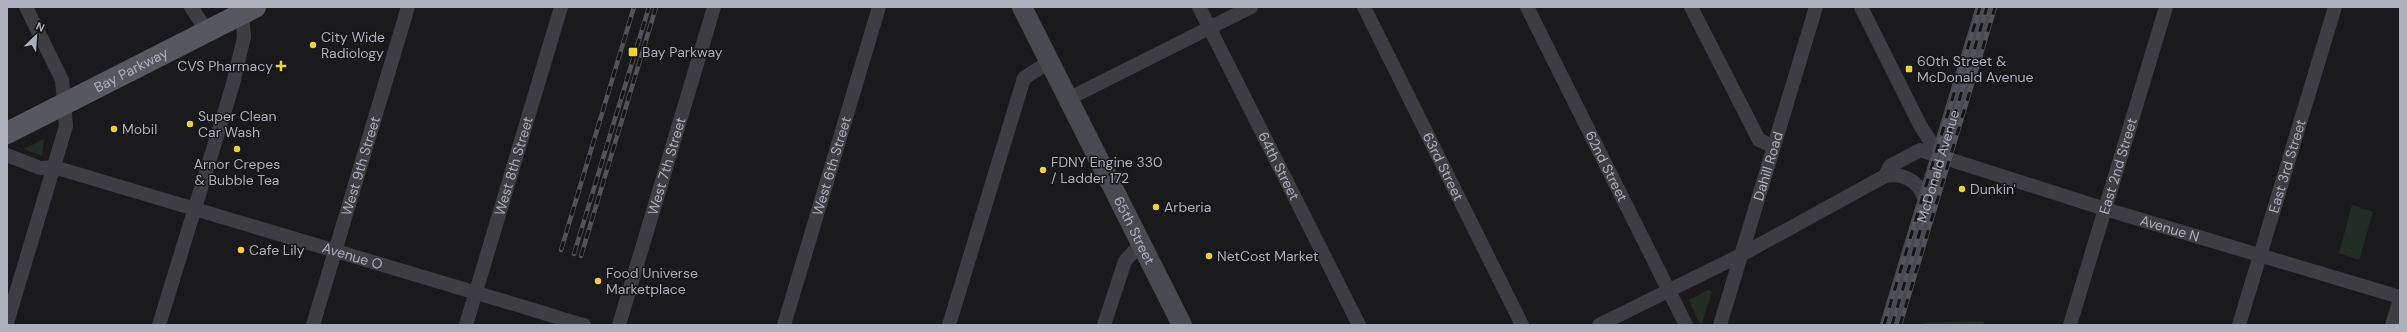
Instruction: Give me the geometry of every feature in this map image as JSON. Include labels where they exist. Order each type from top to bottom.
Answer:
[{"type":"main road","name":"65th Street","points":[[1022,7],[1182,325]]},
{"type":"main road","name":"McDonald Avenue","points":[[1890,325],[1986,7]]},
{"type":"main road","name":"Bay Parkway","points":[[7,133],[248,10]]},
{"type":"street","points":[[7,323],[66,126],[62,80],[26,7]]},
{"type":"street","points":[[191,7],[206,31]]},
{"type":"street","name":"West 9th Street","points":[[313,325],[408,7]]},
{"type":"street","name":"West 8th Street","points":[[466,325],[561,7]]},
{"type":"street","name":"West 7th Street","points":[[619,325],[714,7]]},
{"type":"street","name":"West 6th Street","points":[[784,325],[880,7]]},
{"type":"street","name":"64th Street","points":[[1199,7],[1359,325]]},
{"type":"street","points":[[1068,99],[1251,7]]},
{"type":"street","name":"63rd Street","points":[[1364,7],[1522,325]]},
{"type":"street","name":"62nd Street","points":[[1526,7],[1686,325]]},
{"type":"street","points":[[1691,7],[1759,140],[1774,146]]},
{"type":"street","name":"Dahill Road","points":[[1720,325],[1816,7]]},
{"type":"street","points":[[1861,7],[1920,125],[1940,157]]},
{"type":"street","name":"East 2nd Street","points":[[2070,325],[2166,7]]},
{"type":"street","name":"East 3rd Street","points":[[2239,325],[2335,7]]},
{"type":"street","points":[[159,325],[234,78],[244,37],[248,10]]},
{"type":"street","points":[[949,325],[1024,78],[1049,62]]},
{"type":"street","name":"Avenue N","points":[[1885,176],[1890,166],[1920,150],[2105,209],[2400,298]]},
{"type":"street","name":"Avenue O","points":[[7,155],[40,168],[54,167],[584,325]]},
{"type":"street","points":[[1599,325],[1741,255],[1885,176],[1899,175],[1913,181],[1922,191],[1926,206]]},
{"type":"street","points":[[1104,325],[1125,261],[1141,244]]},
{"type":"street","points":[[2392,325],[2400,298]]},
{"type":"shaded area","points":[[44,139],[42,156],[24,149]]},
{"type":"shaded area","points":[[2352,205],[2373,212],[2359,260],[2339,253]]},
{"type":"shaded area","points":[[1709,290],[1712,292],[1702,323],[1699,322],[1689,300]]},
{"type":"shaded area","points":[[1984,321],[1983,325],[1922,325],[1923,323]]},
{"type":"railway","points":[[561,250],[634,7]]},
{"type":"railway","points":[[574,254],[649,7]]},
{"type":"railway","points":[[581,256],[656,7]]},
{"type":"railway","points":[[1884,325],[1980,7]]},
{"type":"railway","points":[[1892,325],[1987,7]]},
{"type":"railway","points":[[1900,325],[1995,7]]},
{"type":"place","name":"City Wide Radiology","points":[[313,45]]},
{"type":"place","name":"Bay Parkway","points":[[633,52]]},
{"type":"place","name":"CVS Pharmacy","points":[[281,66]]},
{"type":"place","name":"60th Street & McDonald Avenue","points":[[1909,69]]},
{"type":"place","name":"Super Clean Car Wash","points":[[190,124]]},
{"type":"place","name":"Mobil","points":[[114,129]]},
{"type":"place","name":"Arnor Crepes & Bubble Tea","points":[[237,149]]},
{"type":"place","name":"FDNY Engine 330 / Ladder 172","points":[[1043,170]]},
{"type":"place","name":"Dunkin'","points":[[1962,189]]},
{"type":"place","name":"Arberia","points":[[1156,207]]},
{"type":"place","name":"Cafe Lily","points":[[241,250]]},
{"type":"place","name":"NetCost Market","points":[[1209,256]]},
{"type":"place","name":"Food Universe Marketplace","points":[[598,281]]}]
